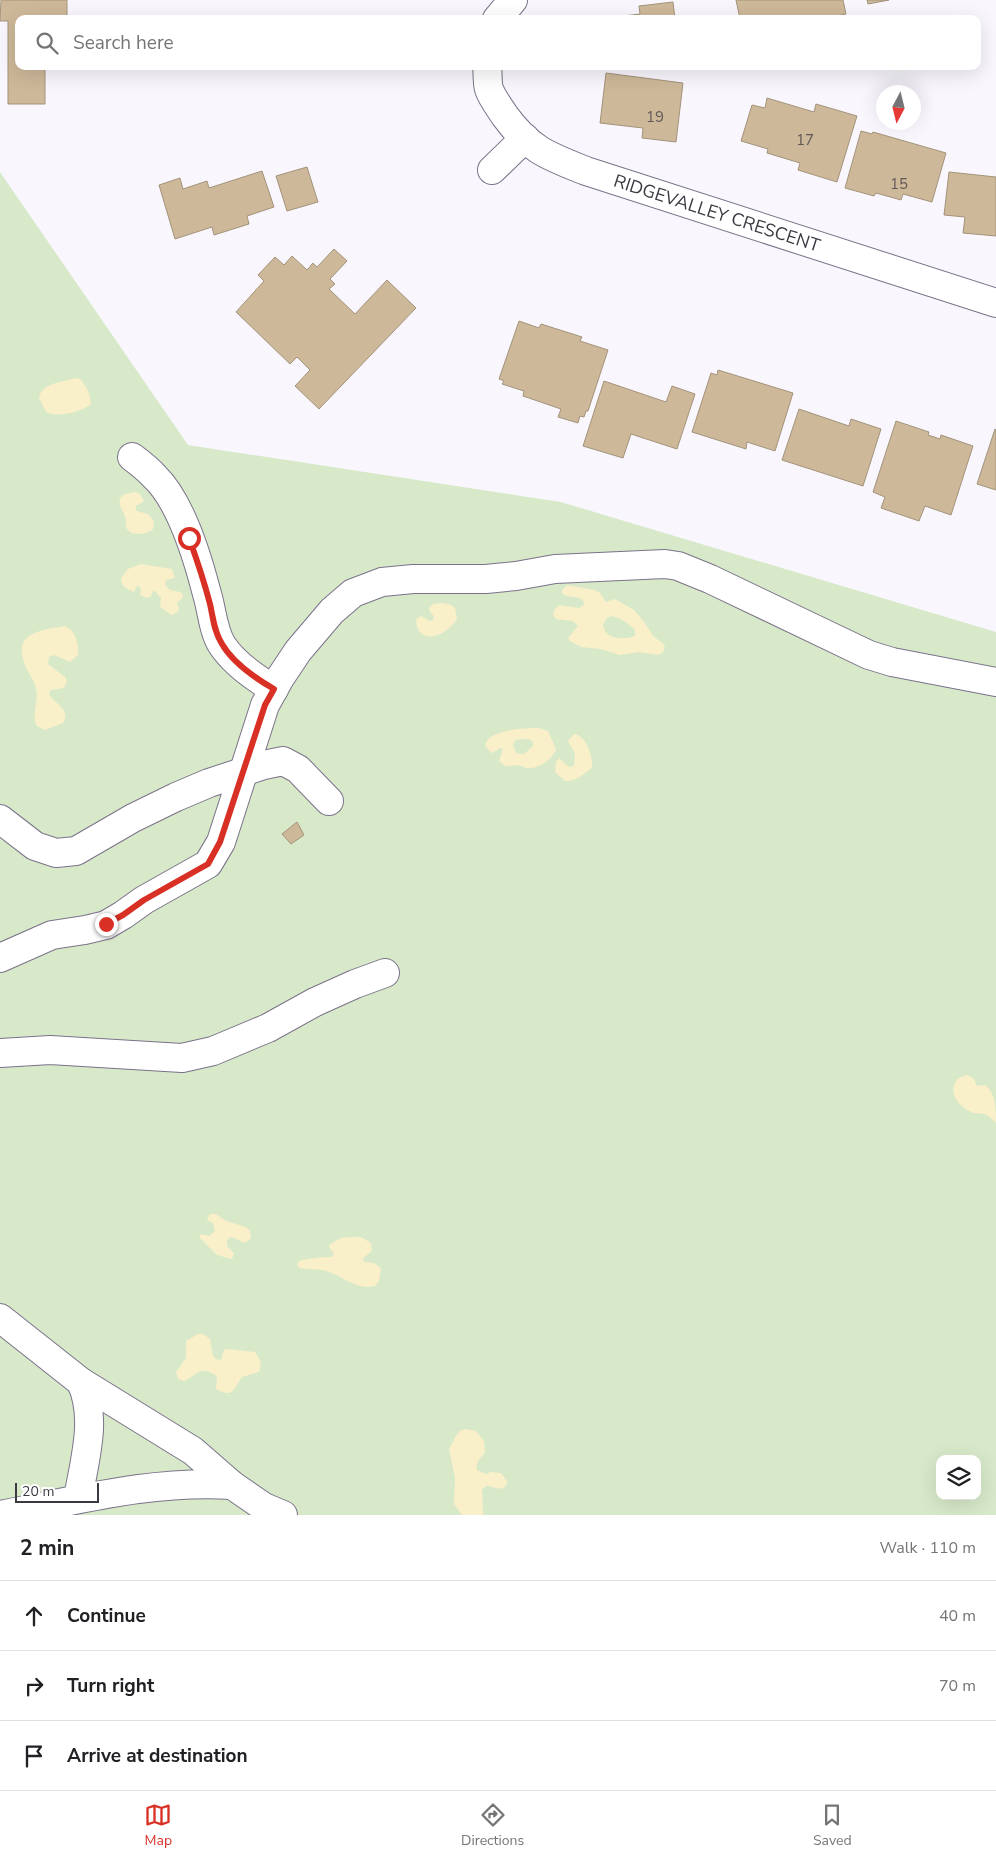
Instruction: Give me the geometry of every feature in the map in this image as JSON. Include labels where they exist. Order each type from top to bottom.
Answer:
[{"type":"street","points":[[500,15],[513,0]]},
{"type":"street","name":"RIDGEVALLEY CRESCENT","points":[[487,70],[489,89],[499,108],[514,128],[530,144],[546,155],[586,171],[996,304]]},
{"type":"street","points":[[492,170],[525,138]]},
{"type":"street","points":[[132,457],[156,477],[171,498],[202,573],[216,633],[222,645],[259,681],[274,689]]},
{"type":"street","points":[[0,958],[52,935],[85,930],[106,924],[208,864],[220,842],[265,705],[274,689],[298,651],[332,611],[353,593],[382,582],[413,579],[486,579],[556,570],[665,564],[678,566],[710,579],[869,654],[892,662],[996,682]]},
{"type":"street","points":[[0,819],[35,846],[56,853],[76,851],[176,797],[209,783],[264,765],[283,761],[298,769],[329,800]]},
{"type":"street","points":[[0,1053],[50,1050],[182,1058],[213,1051],[260,1031],[355,984],[385,973]]},
{"type":"street","points":[[0,1318],[81,1382],[193,1452],[264,1507],[283,1515]]},
{"type":"street","points":[[78,1499],[86,1457],[89,1416],[86,1393],[81,1382]]},
{"type":"street","points":[[0,1515],[108,1493],[169,1485],[199,1483],[232,1484]]},
{"type":"green space","points":[[0,172],[188,445],[561,502],[996,632],[996,1515],[0,1515]]},
{"type":"sand","points":[[75,378],[80,379],[86,388],[91,404],[69,413],[50,414],[46,412],[39,398],[44,389],[53,384]]},
{"type":"sand","points":[[135,492],[140,494],[144,501],[136,506],[136,511],[148,514],[154,521],[151,531],[136,534],[129,532],[127,529],[120,498],[125,494]]},
{"type":"sand","points":[[141,564],[172,569],[175,578],[166,580],[165,585],[170,590],[180,592],[183,595],[182,599],[177,603],[178,612],[172,615],[160,607],[161,598],[155,591],[147,598],[140,595],[141,589],[139,586],[137,586],[134,592],[123,585],[121,578],[128,569]]},
{"type":"sand","points":[[567,585],[594,590],[600,593],[606,602],[615,599],[634,610],[653,636],[664,644],[664,651],[658,655],[639,652],[620,655],[601,649],[581,647],[570,641],[568,638],[578,626],[573,621],[556,619],[553,615],[554,610],[559,605],[579,608],[585,604],[581,599],[565,595],[562,593],[562,590]],"holes":[[[615,617],[632,627],[635,630],[635,636],[615,638],[607,634],[603,625],[607,618]]]},
{"type":"sand","points":[[443,603],[455,608],[457,619],[447,630],[440,634],[427,636],[421,634],[416,619],[421,616],[430,621],[433,620],[434,616],[429,608],[433,604]]},
{"type":"sand","points":[[65,626],[72,631],[76,638],[78,655],[70,662],[54,655],[49,657],[48,664],[65,677],[67,681],[64,688],[51,690],[49,693],[64,711],[65,719],[63,723],[45,730],[37,726],[35,722],[36,689],[23,659],[22,649],[28,636],[44,630]]},
{"type":"sand","points":[[539,728],[548,731],[556,749],[549,760],[537,767],[505,766],[499,761],[503,749],[500,748],[491,753],[485,745],[493,736],[508,730]],"holes":[[[529,739],[533,742],[533,746],[524,754],[516,753],[513,744],[516,740]]]},
{"type":"sand","points":[[574,734],[582,738],[588,747],[592,767],[576,779],[565,781],[555,772],[556,762],[559,758],[569,767],[574,766],[575,754],[568,741]]},
{"type":"sand","points":[[968,1075],[974,1079],[977,1086],[985,1085],[989,1088],[995,1107],[996,1123],[983,1114],[965,1109],[955,1097],[953,1088],[955,1083],[962,1076]]},
{"type":"sand","points":[[211,1214],[216,1214],[226,1221],[246,1227],[250,1231],[251,1238],[245,1243],[231,1237],[227,1240],[227,1246],[234,1253],[232,1259],[217,1255],[199,1237],[201,1234],[209,1236],[215,1231],[213,1223],[207,1220]]},
{"type":"sand","points":[[361,1237],[371,1243],[372,1251],[363,1258],[364,1262],[374,1263],[381,1268],[379,1281],[375,1286],[361,1286],[329,1272],[298,1267],[299,1261],[331,1257],[334,1254],[329,1247],[330,1244],[341,1238]]},
{"type":"sand","points":[[198,1334],[203,1334],[210,1339],[213,1356],[216,1359],[221,1360],[224,1350],[227,1349],[255,1352],[261,1362],[259,1372],[242,1377],[235,1389],[230,1393],[216,1389],[217,1376],[207,1371],[199,1372],[184,1381],[178,1379],[176,1372],[186,1358],[186,1341]]},
{"type":"sand","points":[[465,1429],[476,1431],[484,1441],[485,1452],[478,1462],[477,1470],[486,1474],[491,1472],[501,1473],[507,1481],[506,1486],[503,1488],[498,1489],[486,1486],[482,1490],[483,1515],[462,1515],[454,1504],[455,1478],[449,1449],[457,1434]]},
{"type":"building","points":[[1,0],[67,0],[67,15],[15,15],[15,70],[45,70],[45,104],[8,104],[8,21],[0,21]]},
{"type":"building","points":[[736,0],[843,0],[846,14],[842,15],[739,15]]},
{"type":"building","points":[[867,0],[889,0],[868,4]]},
{"type":"building","points":[[673,2],[675,15],[632,15],[640,14],[639,6]]},
{"type":"building","points":[[606,73],[683,83],[676,142],[642,138],[643,128],[600,123]]},
{"type":"building","points":[[767,98],[814,112],[816,104],[857,116],[837,182],[798,170],[800,163],[767,153],[768,149],[741,141],[752,105],[765,108]]},
{"type":"building","points":[[861,131],[872,134],[873,132],[946,153],[932,202],[903,194],[901,200],[876,193],[874,196],[845,188]]},
{"type":"building","points":[[307,167],[318,202],[287,211],[276,176]]},
{"type":"building","points":[[262,171],[274,207],[247,216],[249,224],[214,235],[212,227],[175,239],[159,185],[180,178],[183,189],[207,181],[209,188]]},
{"type":"building","points":[[949,172],[996,177],[996,236],[963,233],[965,217],[944,215]]},
{"type":"building","points":[[334,249],[347,261],[330,279],[335,284],[329,289],[355,314],[387,280],[416,308],[319,409],[295,386],[310,370],[297,357],[290,364],[236,312],[264,281],[258,275],[275,257],[284,265],[292,256],[307,270],[313,263],[317,267]]},
{"type":"building","points":[[519,321],[539,328],[541,324],[582,337],[580,341],[608,350],[588,411],[586,411],[584,417],[580,416],[578,423],[558,417],[561,409],[523,396],[524,391],[502,384],[504,381],[499,379]]},
{"type":"building","points":[[718,370],[793,393],[775,451],[747,442],[746,449],[692,432],[711,373],[717,375]]},
{"type":"building","points":[[604,381],[666,402],[672,386],[695,394],[677,449],[631,434],[623,458],[583,446]]},
{"type":"building","points":[[799,409],[849,426],[851,419],[881,429],[863,486],[782,460]]},
{"type":"building","points":[[896,421],[929,432],[928,435],[940,439],[941,435],[973,446],[951,515],[925,506],[919,521],[881,508],[885,497],[873,492]]},
{"type":"building","points":[[996,430],[996,490],[977,484]]},
{"type":"building","points":[[297,822],[304,835],[291,844],[282,834]]},
{"type":"route","points":[[106,924],[208,864],[220,842],[265,705],[274,689],[259,681],[222,645],[216,633],[202,573],[189,538]]}]
